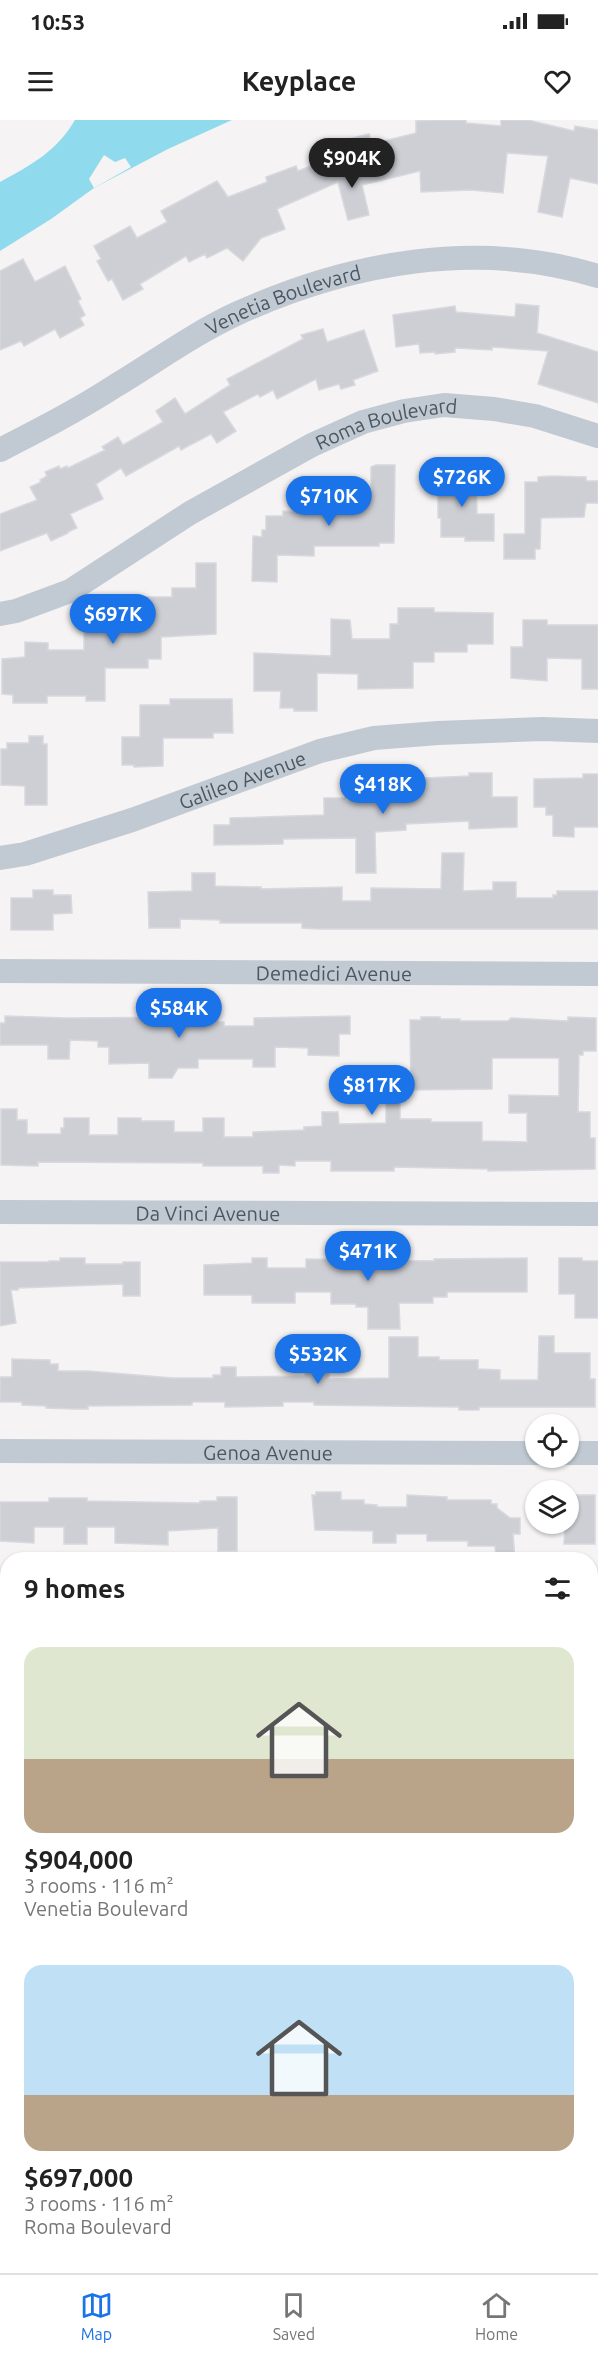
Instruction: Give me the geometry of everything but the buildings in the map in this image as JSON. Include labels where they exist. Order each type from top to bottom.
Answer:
[{"type":"street","name":"Venetia Boulevard","points":[[0,450],[64,417],[186,341],[235,315],[290,292],[341,275],[417,260],[486,256],[534,261],[598,276]]},
{"type":"street","name":"Roma Boulevard","points":[[0,614],[16,611],[70,591],[190,513],[312,445],[363,422],[404,411],[444,405],[494,409],[536,416],[598,435]]},
{"type":"street","name":"Galileo Avenue","points":[[0,858],[25,854],[132,820],[320,751],[374,738],[485,731],[598,731]]},
{"type":"street","name":"Demedici Avenue","points":[[0,971],[598,974]]},
{"type":"street","name":"Da Vinci Avenue","points":[[0,1212],[598,1214]]},
{"type":"street","name":"Genoa Avenue","points":[[0,1451],[525,1453]]},
{"type":"street","points":[[579,1453],[598,1453]]},
{"type":"water","points":[[75,120],[232,120],[168,149],[94,188],[51,219],[0,251],[0,182],[42,157],[60,141]]},
{"type":"pier","points":[[104,155],[115,162],[125,158],[131,167],[94,188],[89,179]]}]
